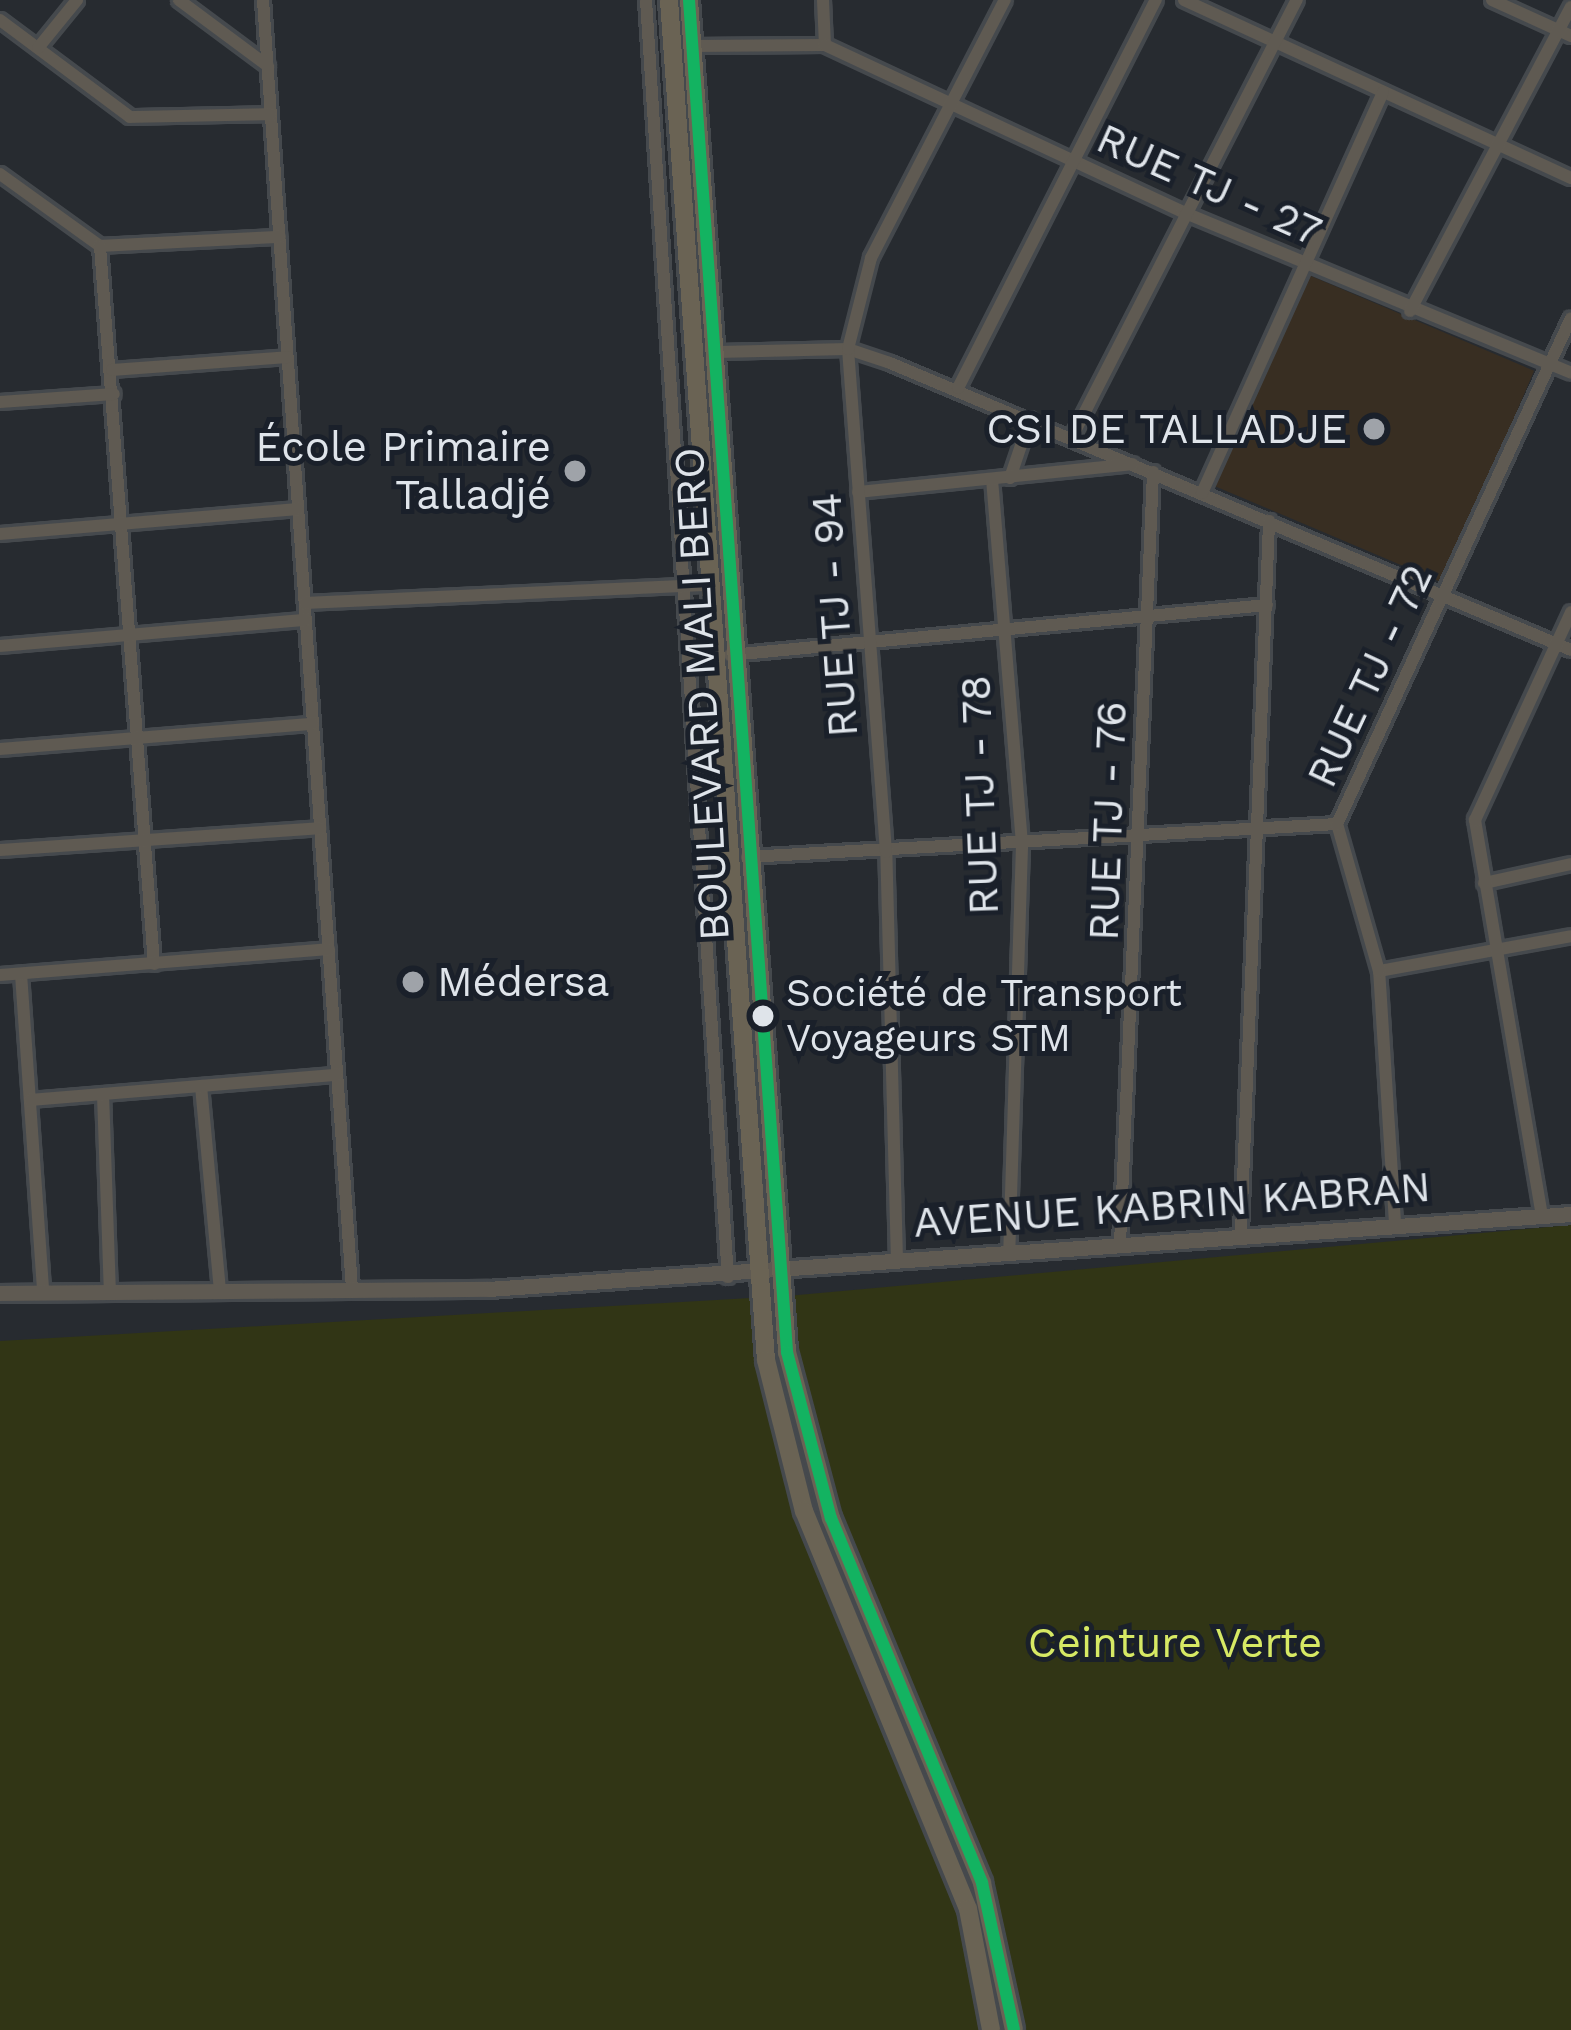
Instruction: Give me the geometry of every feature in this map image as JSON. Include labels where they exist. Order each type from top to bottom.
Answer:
[{"type":"main road","name":"BOULEVARD MALI BERO","points":[[675,2],[691,46],[718,352],[724,656],[752,1192],[765,1239]]},
{"type":"main road","name":"BOULEVARD MALI BERO","points":[[675,2],[700,585],[724,656],[746,857],[765,1239]]},
{"type":"main road","points":[[765,1239],[787,1461],[968,1909],[991,2030]]},
{"type":"main road","points":[[771,1304],[799,1423],[982,1883],[1014,2030]]},
{"type":"street","points":[[38,48],[76,0]]},
{"type":"street","points":[[179,0],[268,67]]},
{"type":"street","points":[[263,0],[352,1289]]},
{"type":"street","points":[[823,0],[825,45]]},
{"type":"street","name":"RUE TJ - 94","points":[[897,1261],[886,852],[848,349],[871,259],[946,99],[1005,0]]},
{"type":"street","points":[[958,388],[1070,159],[1156,0]]},
{"type":"street","points":[[1184,0],[1571,178]]},
{"type":"street","points":[[1072,437],[1183,212],[1297,0]]},
{"type":"street","points":[[1492,0],[1564,34]]},
{"type":"street","points":[[675,2],[646,3],[700,585],[728,1277]]},
{"type":"street","points":[[1410,311],[1564,34],[1571,7]]},
{"type":"street","points":[[0,20],[130,117],[271,114]]},
{"type":"street","name":"RUE TJ - 27","points":[[691,46],[825,45],[1183,212],[1410,311],[1571,374]]},
{"type":"street","points":[[1202,494],[1299,263],[1383,92]]},
{"type":"street","points":[[0,174],[100,246],[280,236]]},
{"type":"street","points":[[100,246],[154,964]]},
{"type":"street","name":"RUE TJ - 72","points":[[1395,1223],[1379,971],[1337,824],[1571,319]]},
{"type":"street","points":[[718,352],[848,349],[958,388],[1571,650]]},
{"type":"street","points":[[112,370],[288,357]]},
{"type":"street","points":[[0,402],[114,394]]},
{"type":"street","points":[[1010,478],[1030,419]]},
{"type":"street","points":[[858,492],[1134,464]]},
{"type":"street","name":"RUE TJ - 76","points":[[1120,1244],[1142,842],[1153,472]]},
{"type":"street","name":"RUE TJ - 78","points":[[992,479],[1022,846],[1009,1252]]},
{"type":"street","points":[[0,534],[298,509]]},
{"type":"street","points":[[1241,1232],[1265,820],[1269,520]]},
{"type":"street","points":[[304,603],[700,585]]},
{"type":"street","points":[[724,656],[871,636],[1267,604]]},
{"type":"street","points":[[1541,1216],[1492,950],[1479,807],[1571,612]]},
{"type":"street","points":[[0,646],[306,620]]},
{"type":"street","points":[[0,749],[313,724]]},
{"type":"street","points":[[746,857],[1142,842],[1265,820],[1337,824]]},
{"type":"street","points":[[0,850],[320,828]]},
{"type":"street","points":[[1484,883],[1571,864]]},
{"type":"street","points":[[1379,971],[1571,936]]},
{"type":"street","points":[[0,975],[328,949]]},
{"type":"street","points":[[21,974],[43,1291]]},
{"type":"street","points":[[30,1100],[337,1075]]},
{"type":"street","points":[[201,1086],[220,1289]]},
{"type":"street","points":[[103,1094],[110,1290]]},
{"type":"street","points":[[723,1193],[752,1192]]},
{"type":"street","name":"AVENUE KABRIN KABRAN","points":[[0,1293],[352,1289],[728,1277],[1241,1232],[1571,1214]]},
{"type":"shaded area","name":"CSI DE TALLADJE","points":[[1304,273],[1534,371],[1444,583],[1214,486]]},
{"type":"green space","name":"Ceinture Verte","points":[[1571,1225],[1571,2030],[0,2030],[0,1341],[787,1296]]},
{"type":"transit line","name":"78","points":[[689,0],[787,1352],[831,1518],[982,1883],[1014,2030]]},
{"type":"place","name":"CSI DE TALLADJE","points":[[1374,429]]},
{"type":"place","name":"École Primaire Talladjé","points":[[575,471]]},
{"type":"place","name":"Médersa","points":[[413,982]]},
{"type":"place","name":"Société de Transport Voyageurs STM","points":[[763,1016]]}]
